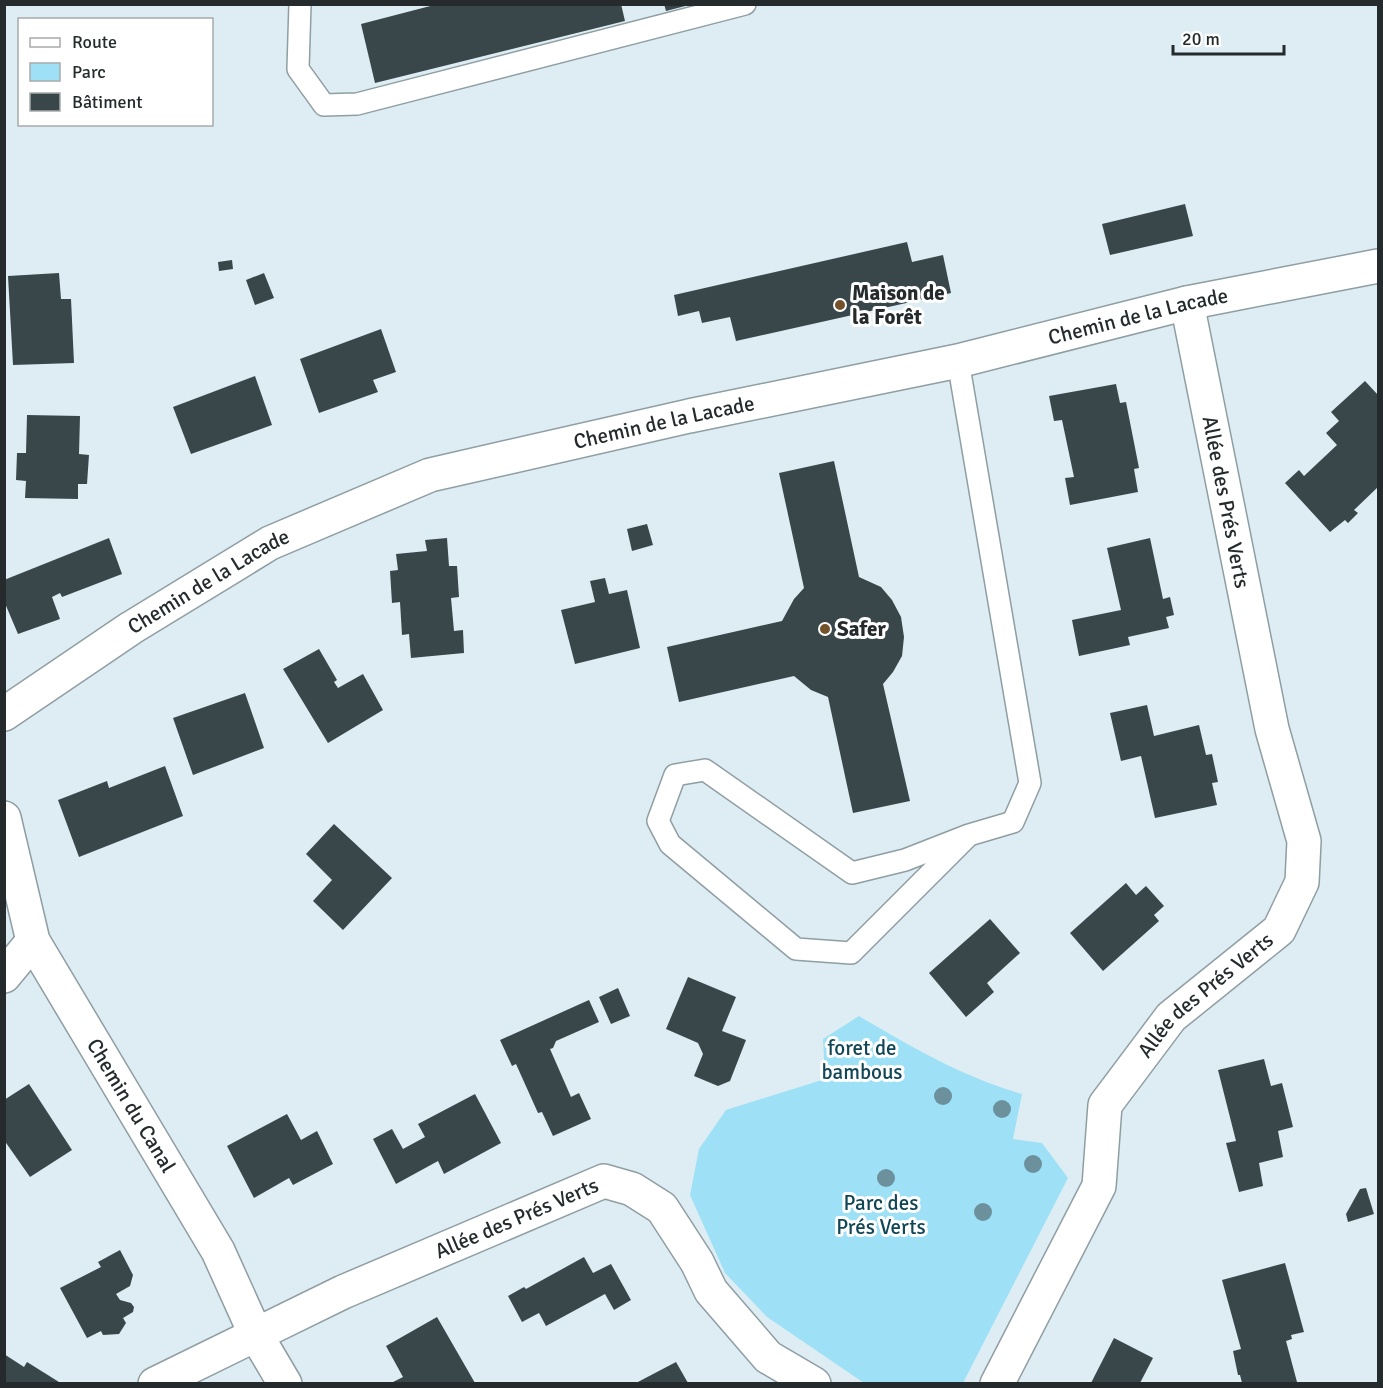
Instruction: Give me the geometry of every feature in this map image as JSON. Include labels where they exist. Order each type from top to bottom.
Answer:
[{"type":"street","name":"Chemin de la Lacade","points":[[4,714],[131,628],[270,543],[430,475],[689,416],[958,361],[1187,303],[1378,266]]},
{"type":"street","name":"Allée des Prés Verts","points":[[997,1383],[1099,1186],[1105,1105],[1171,1017],[1279,930],[1302,882],[1304,841],[1272,729],[1187,303]]},
{"type":"street","name":"Chemin du Canal","points":[[4,818],[33,941],[218,1251],[255,1333],[285,1383]]},
{"type":"street","points":[[4,976],[33,941]]},
{"type":"street","name":"Allée des Prés Verts","points":[[156,1383],[343,1292],[604,1181],[632,1190],[662,1208],[697,1262],[711,1291],[768,1357],[814,1383]]},
{"type":"lane","points":[[300,4],[298,69],[324,105],[357,104],[745,4]]},
{"type":"lane","points":[[958,361],[1030,783],[1013,822],[969,835],[905,860],[852,873],[705,770],[675,775],[658,821],[670,844],[796,949],[851,953],[969,835]]},
{"type":"green space","name":"Parc des Prés Verts","points":[[859,1016],[958,1070],[1022,1094],[1013,1139],[1042,1143],[1068,1178],[963,1383],[864,1383],[767,1317],[725,1273],[690,1195],[699,1149],[726,1110],[825,1079],[823,1039]]},
{"type":"building","points":[[438,4],[621,4],[625,21],[375,83],[361,24]]},
{"type":"building","points":[[664,4],[689,4],[689,5],[666,11]]},
{"type":"building","points":[[1185,204],[1193,236],[1110,255],[1102,224]]},
{"type":"building","points":[[907,242],[912,262],[943,255],[951,293],[736,341],[730,317],[702,323],[699,311],[678,316],[674,295]]},
{"type":"building","points":[[232,260],[233,269],[219,271],[218,262]]},
{"type":"building","points":[[59,273],[61,299],[71,299],[74,363],[13,365],[8,276]]},
{"type":"building","points":[[264,273],[274,298],[255,305],[246,280]]},
{"type":"building","points":[[381,329],[396,372],[373,380],[378,392],[319,413],[300,359]]},
{"type":"building","points":[[255,376],[272,425],[191,454],[173,407]]},
{"type":"building","points":[[1365,381],[1378,395],[1378,487],[1354,510],[1358,513],[1348,523],[1345,520],[1330,532],[1285,483],[1299,470],[1304,476],[1337,445],[1326,433],[1339,421],[1331,412]]},
{"type":"building","points":[[1116,384],[1120,403],[1126,402],[1139,468],[1134,469],[1138,492],[1070,505],[1065,478],[1074,477],[1062,420],[1054,421],[1049,396]]},
{"type":"building","points":[[27,415],[80,416],[79,454],[89,455],[87,484],[78,484],[78,499],[25,498],[26,481],[16,480],[17,453],[26,453]]},
{"type":"building","name":"Safer","points":[[834,461],[859,577],[881,587],[892,600],[901,617],[904,637],[902,656],[883,684],[910,801],[853,813],[828,697],[811,690],[794,676],[679,702],[667,647],[782,621],[794,599],[804,588],[779,473]]},
{"type":"building","points":[[647,524],[653,545],[632,551],[627,529]]},
{"type":"building","points":[[109,538],[122,574],[62,597],[60,593],[52,597],[60,619],[18,634],[4,601],[4,580]]},
{"type":"building","points":[[447,538],[449,566],[457,566],[459,597],[451,598],[454,631],[463,630],[464,653],[411,658],[409,634],[402,635],[400,602],[392,603],[390,571],[398,570],[396,554],[427,551],[425,540]]},
{"type":"building","points":[[1150,538],[1163,599],[1170,597],[1174,615],[1166,617],[1169,628],[1128,637],[1130,645],[1079,656],[1072,620],[1121,610],[1107,548]]},
{"type":"building","points":[[605,578],[609,594],[627,590],[640,648],[575,664],[561,610],[595,602],[590,581]]},
{"type":"building","points":[[319,649],[337,680],[334,682],[338,688],[363,674],[383,710],[328,743],[283,669]]},
{"type":"building","points":[[245,693],[264,748],[193,775],[173,718]]},
{"type":"building","points":[[1147,705],[1154,736],[1199,725],[1206,755],[1212,754],[1218,782],[1212,783],[1217,805],[1155,818],[1141,756],[1121,761],[1110,713]]},
{"type":"building","points":[[165,766],[183,816],[79,857],[58,800],[107,781],[109,788]]},
{"type":"building","points":[[334,824],[392,878],[343,930],[313,901],[332,880],[306,854]]},
{"type":"building","points":[[1126,883],[1136,895],[1146,886],[1164,906],[1154,915],[1159,921],[1103,971],[1070,933]]},
{"type":"building","points":[[990,919],[1020,953],[987,983],[994,992],[966,1017],[929,973]]},
{"type":"building","points":[[688,977],[736,997],[722,1031],[746,1040],[730,1081],[718,1086],[694,1076],[703,1054],[698,1043],[666,1029]]},
{"type":"building","points":[[618,988],[630,1016],[611,1024],[599,997]]},
{"type":"building","points":[[589,1000],[599,1022],[556,1041],[550,1049],[571,1097],[579,1093],[591,1119],[553,1136],[542,1112],[538,1113],[516,1064],[512,1066],[500,1040]]},
{"type":"building","points":[[1264,1059],[1271,1086],[1282,1083],[1293,1127],[1278,1131],[1283,1157],[1259,1163],[1263,1186],[1239,1192],[1226,1143],[1236,1141],[1218,1070]]},
{"type":"building","points":[[29,1084],[72,1150],[30,1177],[4,1140],[4,1100]]},
{"type":"building","points":[[475,1094],[501,1143],[444,1174],[438,1161],[396,1184],[373,1139],[392,1129],[403,1149],[425,1137],[418,1124]]},
{"type":"building","points":[[287,1114],[301,1140],[317,1131],[333,1164],[293,1185],[289,1178],[254,1198],[227,1146]]},
{"type":"building","points":[[1366,1188],[1374,1214],[1348,1222],[1346,1214],[1360,1189]]},
{"type":"building","points":[[120,1250],[133,1275],[130,1286],[116,1294],[120,1300],[131,1303],[134,1307],[133,1312],[123,1318],[126,1323],[119,1334],[103,1335],[101,1331],[87,1338],[60,1288],[101,1267],[98,1262]]},
{"type":"building","points":[[584,1257],[593,1273],[611,1264],[631,1300],[614,1310],[605,1294],[546,1326],[539,1313],[522,1322],[508,1296],[524,1287],[526,1289]]},
{"type":"building","points":[[1285,1263],[1304,1332],[1291,1335],[1292,1339],[1286,1341],[1297,1382],[1242,1383],[1233,1351],[1241,1349],[1222,1280]]},
{"type":"building","points":[[437,1317],[475,1383],[391,1383],[403,1377],[386,1346]]},
{"type":"building","points":[[1114,1338],[1153,1358],[1140,1383],[1091,1383]]},
{"type":"building","points":[[4,1354],[24,1367],[27,1362],[59,1382],[4,1383]]},
{"type":"building","points":[[676,1362],[688,1383],[636,1383]]},
{"type":"place","name":"Maison de la Forêt","points":[[840,305]]},
{"type":"place","name":"Safer","points":[[825,629]]},
{"type":"park label","name":"foret de bambous","points":[[862,1060]]}]
